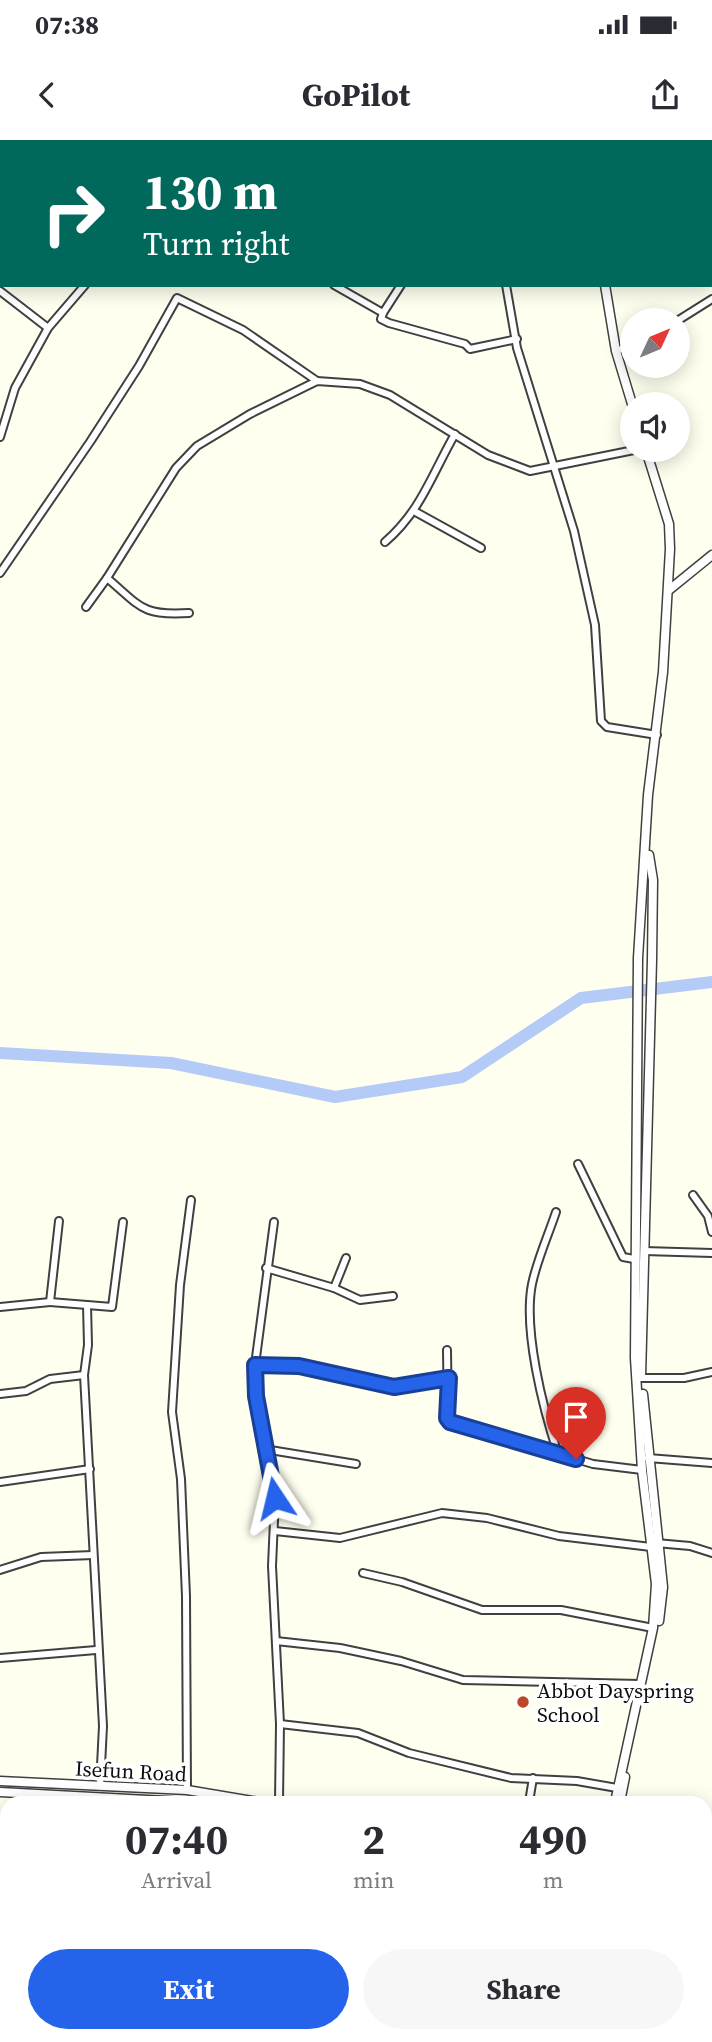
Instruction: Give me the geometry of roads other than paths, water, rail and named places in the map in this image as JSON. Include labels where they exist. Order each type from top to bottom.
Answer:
[{"type":"street","points":[[0,437],[15,388],[48,328],[83,287]]},
{"type":"street","points":[[338,287],[383,313]]},
{"type":"street","points":[[400,287],[381,319],[389,323],[465,344],[470,349],[517,340]]},
{"type":"street","points":[[506,287],[517,340],[553,468],[574,531],[595,625],[601,721],[607,727],[657,734]]},
{"type":"street","points":[[605,287],[616,351],[628,392]]},
{"type":"street","points":[[0,291],[48,328]]},
{"type":"street","points":[[0,573],[139,366],[177,298],[243,330],[317,381]]},
{"type":"street","points":[[690,313],[712,299]]},
{"type":"street","points":[[616,351],[620,350]]},
{"type":"street","points":[[86,607],[176,468],[197,446],[250,414],[317,381],[360,384],[377,390],[488,455],[517,468],[530,471],[553,468],[620,453]]},
{"type":"street","points":[[385,542],[406,523],[414,511],[455,434]]},
{"type":"street","points":[[621,1796],[657,1633],[663,1587],[653,1545],[642,1470],[635,1358],[638,958],[649,795],[669,590],[669,524],[650,462]]},
{"type":"street","points":[[414,511],[481,548]]},
{"type":"street","points":[[669,590],[712,555]]},
{"type":"street","points":[[107,578],[144,609],[158,615],[189,613]]},
{"type":"street","points":[[616,1796],[653,1628],[656,1584],[642,1378],[653,880],[647,845]]},
{"type":"street","points":[[578,1164],[623,1257],[634,1259]]},
{"type":"street","points":[[693,1195],[708,1216],[712,1232]]},
{"type":"street","points":[[187,1790],[186,1596],[181,1479],[173,1412],[179,1295],[191,1200]]},
{"type":"street","points":[[556,1212],[532,1285],[531,1323],[543,1409],[558,1454]]},
{"type":"street","points":[[50,1302],[59,1221]]},
{"type":"street","points":[[0,1307],[50,1302],[113,1307],[123,1222]]},
{"type":"street","points":[[274,1222],[255,1365],[256,1396],[275,1498],[272,1566],[280,1724],[279,1796]]},
{"type":"street","points":[[644,1251],[712,1253]]},
{"type":"street","points":[[334,1288],[346,1258]]},
{"type":"street","points":[[266,1268],[334,1288],[360,1300],[393,1296]]},
{"type":"street","points":[[88,1305],[88,1345],[84,1375],[96,1650],[103,1726],[100,1786]]},
{"type":"street","points":[[447,1350],[448,1420],[593,1464],[642,1470]]},
{"type":"street","points":[[255,1365],[299,1366],[394,1387],[449,1378]]},
{"type":"street","points":[[642,1378],[684,1378],[712,1372]]},
{"type":"street","points":[[0,1394],[26,1391],[50,1379],[84,1375]]},
{"type":"street","points":[[264,1449],[356,1464]]},
{"type":"street","points":[[648,1458],[712,1463]]},
{"type":"street","points":[[0,1482],[90,1469]]},
{"type":"street","points":[[275,1531],[340,1538],[442,1513],[487,1518],[559,1536],[690,1546],[712,1553]]},
{"type":"street","points":[[0,1570],[40,1557],[93,1555]]},
{"type":"street","points":[[363,1573],[402,1582],[482,1610],[561,1611],[653,1628]]},
{"type":"street","points":[[276,1641],[340,1648],[401,1661],[463,1680],[640,1684]]},
{"type":"street","points":[[0,1658],[96,1650]]},
{"type":"street","points":[[280,1724],[358,1733],[410,1753],[511,1778],[617,1788]]},
{"type":"street","points":[[530,1796],[533,1778]]},
{"type":"street","name":"Isefun Road","points":[[0,1782],[187,1790],[223,1796]]},
{"type":"street","name":"Isefun Road","points":[[0,1792],[23,1796]]},
{"type":"waterway","points":[[0,1053],[171,1063],[335,1097],[462,1077],[581,998],[712,982]]},
{"type":"place","name":"Abbot Dayspring School","points":[[523,1702]]}]
